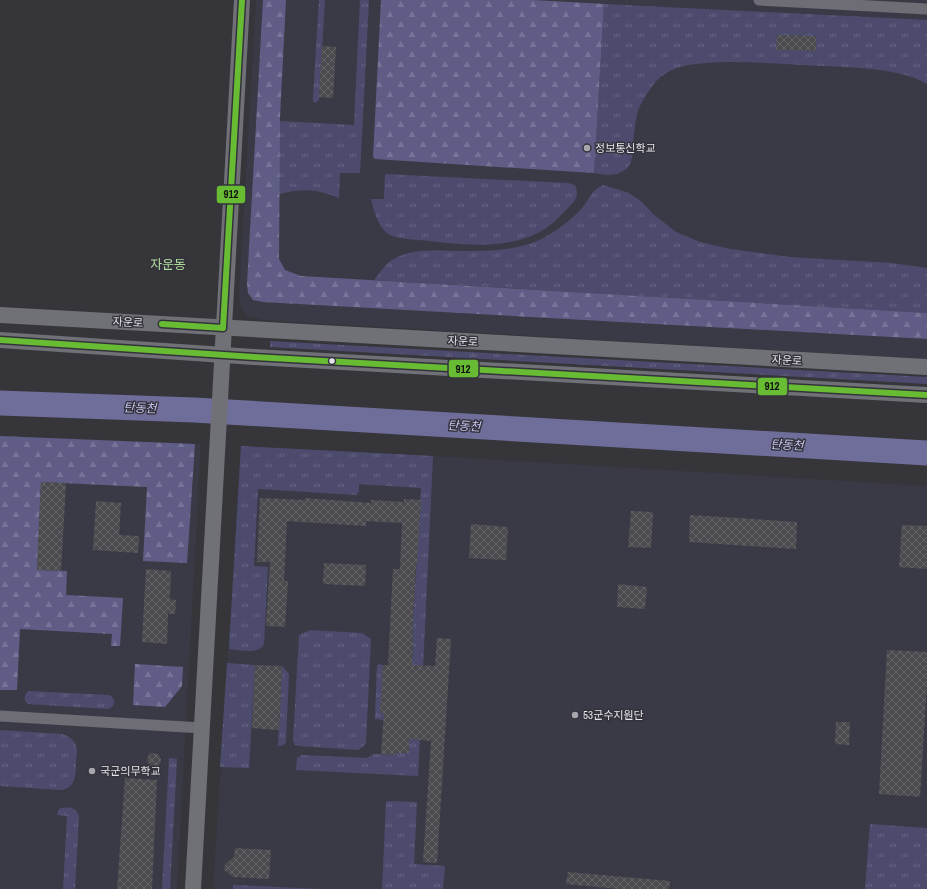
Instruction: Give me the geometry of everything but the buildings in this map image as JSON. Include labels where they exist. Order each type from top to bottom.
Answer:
[{"type":"street","points":[[193,889],[242,0]]},
{"type":"street","points":[[759,0],[927,9]]},
{"type":"street","name":"자운로","points":[[0,315],[927,367]]},
{"type":"street","points":[[0,340],[222,355],[927,395]]},
{"type":"street","points":[[0,716],[202,728]]},
{"type":"shaded area","name":"정보통신학교","points":[[256,0],[927,0],[927,359],[262,320],[247,316],[241,308],[239,295]]},
{"type":"shaded area","name":"국군의무학교","points":[[0,436],[201,444],[177,889],[0,889]]},
{"type":"shaded area","name":"53군수지원단","points":[[241,446],[927,486],[927,889],[213,889]]},
{"type":"green space","points":[[263,0],[286,0],[280,117],[279,259],[285,270],[301,276],[927,313],[927,339],[263,302],[253,300],[248,293],[247,284]]},
{"type":"green space","points":[[319,0],[325,0],[319,100],[315,103],[313,101],[313,97]]},
{"type":"green space","points":[[360,0],[369,0],[360,173],[340,173],[339,198],[309,190],[279,194],[279,121],[354,125]]},
{"type":"green space","points":[[381,0],[533,0],[604,4],[594,173],[375,159],[373,157]]},
{"type":"green space","points":[[604,4],[927,20],[927,84],[915,78],[900,74],[867,68],[736,62],[682,66],[669,71],[659,78],[641,105],[636,117],[632,158],[629,166],[622,172],[615,174],[607,175],[594,173]]},
{"type":"green space","points":[[385,174],[568,183],[575,185],[577,195],[573,203],[550,226],[516,241],[472,245],[409,239],[390,235],[382,228],[375,214],[371,199],[384,199]]},
{"type":"green space","points":[[603,185],[629,193],[642,202],[653,214],[676,232],[700,242],[730,249],[790,257],[891,263],[927,268],[927,313],[374,280],[389,262],[408,253],[417,251],[499,250],[530,244],[547,236],[570,220],[583,207],[594,192]]},
{"type":"green space","points":[[270,341],[927,377],[927,384],[270,347]]},
{"type":"green space","points":[[0,436],[195,444],[187,563],[143,561],[147,487],[41,482],[37,570],[67,571],[66,595],[123,598],[120,646],[111,646],[112,634],[20,629],[17,690],[0,690]]},
{"type":"green space","points":[[241,446],[433,456],[418,776],[296,770],[297,758],[301,755],[367,758],[374,754],[395,755],[397,718],[384,718],[383,720],[375,719],[377,666],[379,664],[383,665],[381,713],[414,714],[416,665],[412,665],[412,639],[421,488],[359,484],[359,492],[356,495],[258,489],[254,566],[268,567],[264,644],[258,650],[253,651],[229,649]]},
{"type":"green space","points":[[310,630],[362,633],[371,639],[366,742],[364,746],[358,750],[299,746],[295,745],[293,741],[299,635]]},
{"type":"green space","points":[[227,663],[255,665],[249,768],[220,767]]},
{"type":"green space","points":[[135,664],[183,667],[182,686],[165,707],[133,705]]},
{"type":"green space","points":[[282,666],[289,674],[286,742],[283,745],[278,746]]},
{"type":"green space","points":[[28,691],[109,695],[113,699],[114,703],[112,707],[108,709],[28,704],[25,701],[25,698]]},
{"type":"green space","points":[[0,730],[62,734],[74,741],[77,750],[75,776],[70,786],[61,790],[0,786]]},
{"type":"green space","points":[[169,758],[177,759],[170,889],[162,889]]},
{"type":"green space","points":[[386,801],[417,802],[414,864],[445,866],[443,889],[382,889]]},
{"type":"green space","points":[[72,808],[79,816],[75,889],[63,889],[67,816],[57,815],[59,809]]},
{"type":"green space","points":[[870,824],[927,828],[927,889],[865,889]]},
{"type":"green space","points":[[233,885],[322,889],[233,889]]},
{"type":"waterway","name":"탄동천","points":[[0,403],[194,410],[927,453]]},
{"type":"transit line","name":"912","points":[[162,324],[223,328],[242,0]]},
{"type":"transit line","name":"912","points":[[0,340],[254,357],[927,395]]},
{"type":"place","name":"정보통신학교","points":[[587,148]]},
{"type":"place","name":"53군수지원단","points":[[575,715]]},
{"type":"place","name":"국군의무학교","points":[[92,771]]},
{"type":"district","name":"자운동","points":[[168,264]]}]
